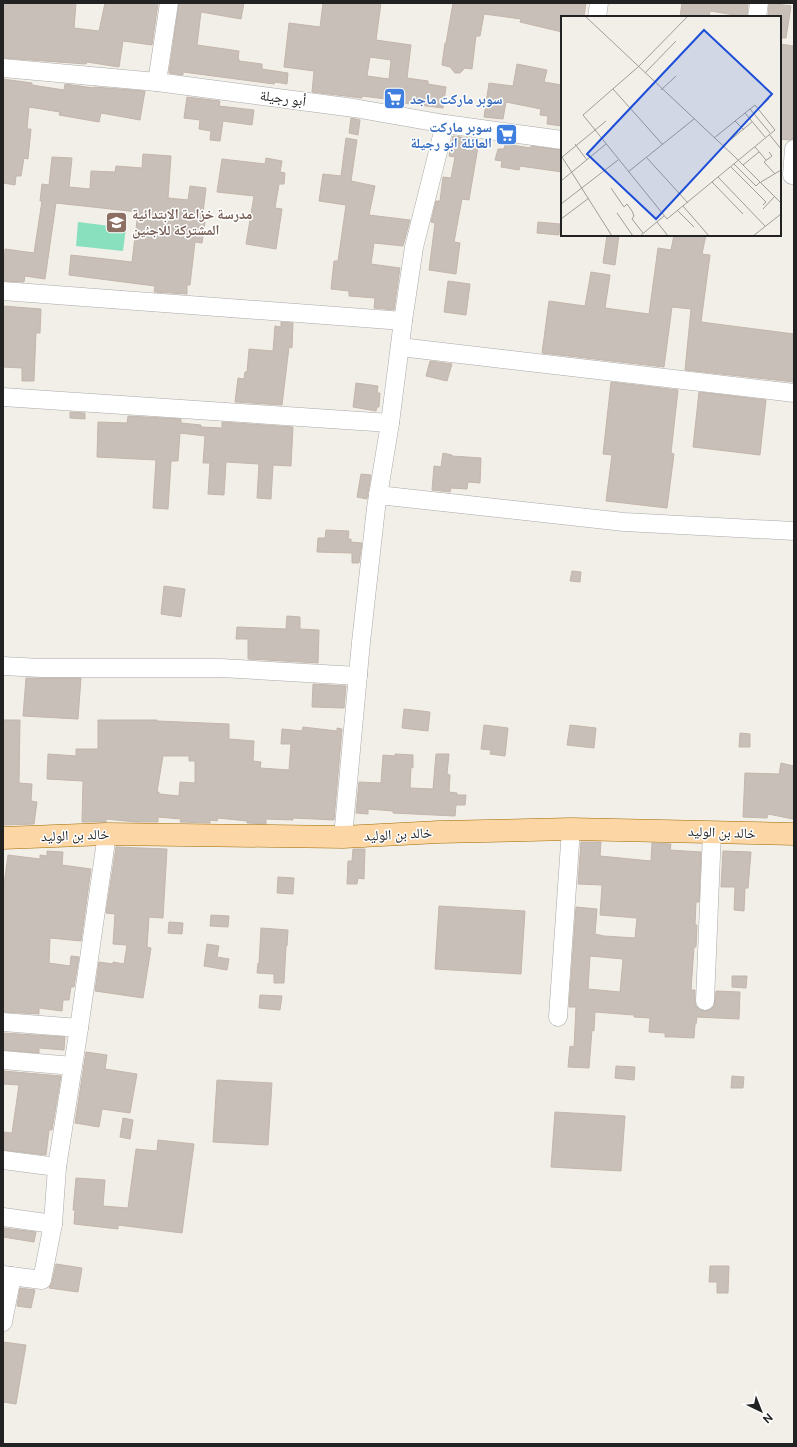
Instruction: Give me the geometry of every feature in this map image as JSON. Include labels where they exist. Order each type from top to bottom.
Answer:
[{"type":"main road","name":"خالد بن الوليد","points":[[3,838],[107,834],[343,837],[439,832],[571,829],[794,834]]},
{"type":"street","points":[[157,82],[170,3]]},
{"type":"street","points":[[597,16],[599,3]]},
{"type":"street","points":[[757,16],[759,3]]},
{"type":"street","name":"أبو رجيلة","points":[[3,68],[157,82],[354,108],[445,124],[561,140]]},
{"type":"street","points":[[343,837],[358,676],[378,495],[390,423],[414,248],[445,124]]},
{"type":"street","points":[[789,175],[794,149]]},
{"type":"street","points":[[3,291],[403,321]]},
{"type":"street","points":[[400,347],[794,393]]},
{"type":"street","points":[[3,397],[390,423]]},
{"type":"street","points":[[378,495],[624,522],[794,531]]},
{"type":"street","points":[[3,666],[41,668],[221,668],[358,676]]},
{"type":"street","points":[[558,1017],[571,829]]},
{"type":"street","points":[[705,1001],[712,832]]},
{"type":"street","points":[[3,1322],[8,1275],[42,1280],[53,1224],[57,1167],[107,834]]},
{"type":"street","points":[[3,1022],[79,1028]]},
{"type":"street","points":[[3,1060],[73,1066]]},
{"type":"street","points":[[3,1160],[57,1167]]},
{"type":"street","points":[[3,1217],[53,1224]]},
{"type":"green space","points":[[78,222],[126,228],[123,251],[76,246]]},
{"type":"building","points":[[3,3],[76,3],[74,28],[99,31],[105,3],[158,3],[152,45],[123,41],[119,67],[87,62],[86,64],[3,58]]},
{"type":"building","points":[[179,3],[244,3],[241,19],[201,12],[197,45],[239,51],[239,61],[262,64],[262,69],[288,73],[287,84],[275,82],[274,84],[183,72],[183,75],[169,73]]},
{"type":"building","points":[[323,3],[381,3],[376,40],[411,45],[407,78],[428,81],[428,84],[446,87],[443,108],[386,101],[386,99],[362,96],[362,98],[312,92],[314,71],[284,67],[289,23],[320,27]],"holes":[[[370,57],[391,60],[389,79],[367,76]]]},
{"type":"building","points":[[453,3],[586,3],[584,16],[561,16],[561,32],[520,22],[521,19],[484,14],[480,36],[476,36],[472,69],[465,68],[460,73],[455,73],[450,67],[442,65]]},
{"type":"building","points":[[682,3],[748,3],[747,16],[710,11],[709,16],[680,16]]},
{"type":"building","points":[[769,3],[791,6],[786,38],[781,38],[781,16],[768,16]]},
{"type":"building","points":[[781,44],[794,46],[794,139],[781,139]]},
{"type":"building","points":[[517,64],[547,70],[544,82],[561,85],[561,126],[547,124],[548,116],[540,115],[541,109],[506,102],[503,119],[484,117],[489,83],[513,86]]},
{"type":"building","points":[[3,79],[32,83],[32,85],[64,90],[65,84],[94,88],[145,91],[140,120],[101,113],[99,122],[59,115],[60,112],[29,107],[27,129],[31,129],[28,159],[24,158],[21,176],[16,176],[15,185],[3,183]]},
{"type":"building","points":[[187,97],[220,101],[219,106],[254,110],[252,125],[223,121],[220,141],[210,140],[211,131],[199,129],[200,120],[184,118]]},
{"type":"building","points":[[351,118],[360,120],[358,135],[349,133]]},
{"type":"building","points":[[453,136],[476,139],[475,146],[478,147],[469,200],[462,199],[454,242],[460,243],[456,274],[429,270],[435,223],[431,222],[436,201],[440,201],[443,177],[451,178],[455,157],[449,156]]},
{"type":"building","points":[[346,138],[357,140],[351,181],[375,186],[369,215],[410,220],[403,246],[374,243],[371,264],[400,268],[394,310],[374,308],[375,298],[349,296],[349,291],[331,289],[334,261],[338,261],[346,205],[319,201],[323,174],[341,176]]},
{"type":"building","points":[[505,144],[531,148],[531,146],[561,150],[561,172],[520,166],[519,170],[501,167],[502,161],[495,160],[498,149],[504,149]]},
{"type":"building","points":[[143,154],[171,156],[168,198],[188,200],[190,186],[206,188],[202,221],[205,222],[202,243],[195,242],[190,285],[187,285],[187,294],[154,292],[155,286],[69,275],[71,255],[132,262],[138,212],[56,203],[45,279],[25,276],[24,282],[3,281],[5,249],[34,253],[42,201],[40,201],[42,184],[49,185],[52,157],[72,158],[69,187],[90,189],[91,171],[115,172],[116,166],[142,168]]},
{"type":"building","points":[[266,158],[282,161],[280,172],[285,173],[284,184],[279,184],[275,208],[282,209],[276,249],[246,244],[254,196],[217,192],[222,159],[265,164]]},
{"type":"building","points":[[538,222],[560,224],[559,235],[537,233]]},
{"type":"building","points":[[607,236],[619,236],[615,265],[603,263]]},
{"type":"building","points":[[674,236],[706,236],[702,254],[710,255],[701,322],[794,334],[794,382],[685,370],[691,309],[672,307],[664,367],[542,353],[549,301],[585,306],[591,272],[610,275],[605,308],[649,314],[658,248],[671,250]]},
{"type":"building","points":[[448,281],[470,284],[466,315],[444,312]]},
{"type":"building","points":[[3,306],[41,309],[40,333],[36,333],[34,381],[22,381],[22,368],[3,367]]},
{"type":"building","points":[[281,322],[293,323],[292,348],[289,347],[282,405],[235,402],[238,378],[244,379],[245,372],[247,372],[249,349],[273,351],[275,326],[281,327]]},
{"type":"building","points":[[430,361],[452,364],[447,381],[426,376]]},
{"type":"building","points":[[611,382],[678,390],[671,453],[674,454],[667,508],[606,501],[612,455],[603,454]]},
{"type":"building","points":[[356,383],[378,386],[377,393],[380,393],[379,407],[377,407],[376,411],[353,407]]},
{"type":"building","points":[[699,392],[766,400],[760,455],[693,447]]},
{"type":"building","points":[[70,412],[85,413],[85,419],[70,418]]},
{"type":"building","points":[[128,416],[181,419],[181,423],[201,425],[201,427],[222,428],[222,422],[293,427],[291,466],[273,465],[271,499],[257,498],[259,464],[226,462],[224,495],[208,494],[210,463],[203,463],[205,436],[180,433],[178,461],[171,461],[168,509],[153,508],[156,460],[97,457],[98,422],[127,423]]},
{"type":"building","points":[[443,453],[452,456],[481,458],[480,483],[468,482],[467,489],[451,488],[450,492],[432,490],[434,466],[441,467]]},
{"type":"building","points":[[361,474],[371,475],[367,499],[357,497]]},
{"type":"building","points":[[326,530],[349,531],[348,539],[351,539],[351,542],[362,543],[359,563],[352,563],[352,553],[317,552],[318,538],[325,538]]},
{"type":"building","points":[[572,571],[581,572],[580,582],[570,581]]},
{"type":"building","points":[[164,586],[185,589],[181,617],[161,614]]},
{"type":"building","points":[[287,616],[300,617],[300,629],[319,630],[318,663],[248,659],[248,639],[236,639],[237,627],[286,629]]},
{"type":"building","points":[[26,678],[81,678],[78,719],[23,716]]},
{"type":"building","points":[[313,684],[346,686],[344,708],[312,707]]},
{"type":"building","points":[[404,709],[430,712],[428,731],[402,728]]},
{"type":"building","points":[[3,720],[20,720],[19,783],[32,784],[31,801],[37,802],[34,824],[3,825]]},
{"type":"building","points":[[98,720],[157,720],[229,724],[229,739],[254,741],[253,761],[261,762],[260,768],[289,770],[291,744],[281,744],[282,729],[302,731],[303,727],[337,731],[337,728],[342,729],[334,820],[293,818],[293,820],[266,819],[266,824],[247,823],[247,821],[218,818],[217,821],[210,820],[210,823],[180,822],[181,819],[158,817],[158,822],[136,822],[106,819],[106,822],[82,822],[83,781],[47,779],[48,754],[76,756],[76,749],[98,749]],"holes":[[[163,756],[189,756],[189,761],[195,761],[195,783],[180,782],[179,796],[159,794],[159,792],[157,792]]]},
{"type":"building","points":[[484,725],[508,728],[505,756],[490,754],[491,750],[481,749]]},
{"type":"building","points":[[570,725],[596,728],[594,748],[567,745]]},
{"type":"building","points":[[740,733],[750,734],[750,747],[739,747]]},
{"type":"building","points":[[395,754],[413,755],[410,788],[433,789],[436,754],[449,754],[447,774],[450,775],[449,792],[457,793],[457,795],[466,795],[465,805],[456,805],[455,816],[393,813],[393,811],[368,809],[368,814],[356,813],[359,782],[381,783],[383,755],[395,756]]},
{"type":"building","points":[[781,763],[794,766],[793,819],[768,814],[767,818],[743,817],[745,773],[779,774]]},
{"type":"building","points":[[581,842],[601,842],[600,856],[651,861],[652,843],[671,844],[670,850],[701,852],[699,902],[696,902],[696,947],[694,947],[691,990],[695,990],[696,1006],[700,1010],[705,1011],[710,1010],[714,1006],[716,991],[740,992],[739,1019],[697,1017],[694,1038],[665,1037],[665,1033],[649,1032],[650,1018],[634,1017],[634,1015],[595,1012],[589,1068],[568,1067],[570,1046],[574,1047],[576,1007],[569,1007],[576,907],[597,909],[595,934],[604,936],[635,938],[637,918],[600,915],[602,885],[578,884]],"holes":[[[590,956],[623,959],[620,992],[588,989]]]},
{"type":"building","points":[[116,847],[167,849],[163,918],[149,917],[147,947],[151,948],[143,998],[95,991],[99,962],[124,964],[127,945],[113,944],[115,914],[106,913]]},
{"type":"building","points":[[353,849],[365,849],[364,879],[358,878],[357,884],[347,884],[348,861],[352,861]]},
{"type":"building","points":[[47,851],[63,852],[62,865],[91,869],[81,941],[50,938],[49,963],[70,966],[71,956],[79,957],[74,987],[71,987],[69,1000],[63,1000],[62,1011],[39,1008],[39,1014],[3,1012],[3,892],[8,855],[40,859],[40,855],[47,856]]},
{"type":"building","points":[[723,851],[751,852],[748,888],[745,888],[744,911],[734,910],[735,887],[721,887]]},
{"type":"building","points":[[278,877],[294,878],[293,894],[277,893]]},
{"type":"building","points":[[439,906],[525,911],[521,974],[435,969]]},
{"type":"building","points":[[211,915],[229,916],[228,927],[210,926]]},
{"type":"building","points":[[169,922],[183,923],[182,934],[168,933]]},
{"type":"building","points":[[261,928],[288,930],[284,983],[274,983],[274,974],[257,973]]},
{"type":"building","points":[[207,944],[219,946],[217,957],[229,959],[227,970],[204,966]]},
{"type":"building","points":[[732,976],[747,976],[746,988],[732,987]]},
{"type":"building","points":[[260,995],[282,996],[280,1010],[259,1008]]},
{"type":"building","points":[[3,1033],[65,1037],[64,1050],[39,1048],[39,1053],[3,1050]]},
{"type":"building","points":[[86,1052],[107,1055],[105,1069],[137,1074],[130,1113],[102,1109],[99,1127],[75,1123]]},
{"type":"building","points":[[616,1066],[635,1067],[634,1080],[615,1078]]},
{"type":"building","points":[[3,1071],[61,1076],[52,1130],[49,1130],[46,1155],[3,1150],[3,1132],[12,1133],[19,1085],[3,1084]]},
{"type":"building","points":[[732,1076],[744,1077],[743,1088],[731,1088]]},
{"type":"building","points":[[217,1080],[272,1083],[268,1145],[213,1142]]},
{"type":"building","points":[[555,1112],[625,1116],[621,1171],[551,1167]]},
{"type":"building","points":[[123,1118],[133,1120],[130,1139],[120,1137]]},
{"type":"building","points":[[158,1140],[194,1144],[182,1233],[118,1225],[118,1229],[74,1224],[75,1210],[73,1210],[76,1178],[105,1180],[103,1206],[128,1208],[136,1149],[157,1151]]},
{"type":"building","points":[[3,1228],[36,1232],[34,1242],[3,1237]]},
{"type":"building","points":[[56,1264],[82,1268],[78,1292],[49,1288]]},
{"type":"building","points":[[710,1266],[729,1266],[728,1293],[717,1293],[717,1282],[709,1282]]},
{"type":"building","points":[[20,1288],[35,1290],[31,1308],[17,1306]]},
{"type":"building","points":[[3,1342],[26,1345],[16,1404],[3,1402]]},
{"type":"place","name":"سوبر ماركت ماجد","points":[[395,99]]},
{"type":"place","name":"سوبر ماركت العائلة ابو رجيلة","points":[[507,135]]},
{"type":"place","name":"مدرسة خزاعة الابتدائية المشتركة للاجئين","points":[[117,222]]}]
